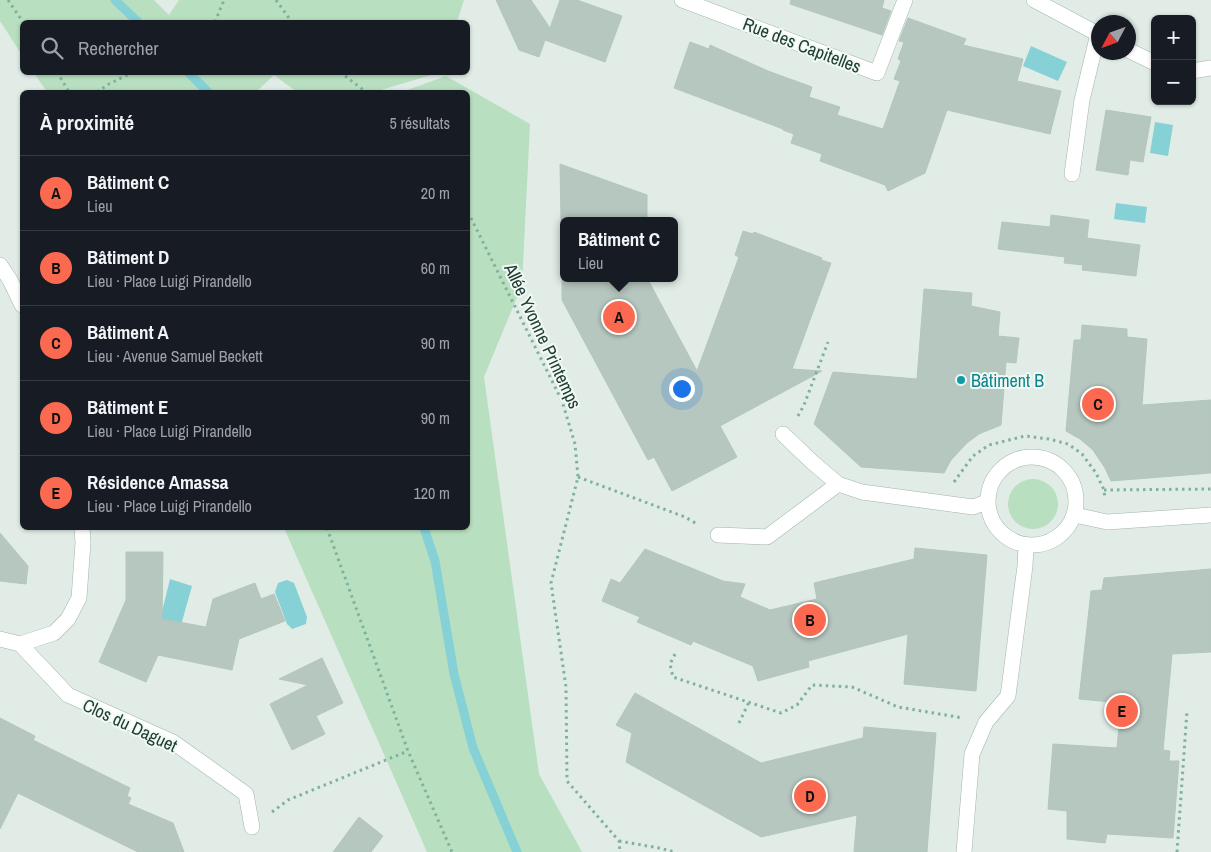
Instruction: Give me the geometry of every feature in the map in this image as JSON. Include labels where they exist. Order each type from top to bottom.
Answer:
[{"type":"street","name":"Rue des Capitelles","points":[[682,0],[878,73],[905,0]]},
{"type":"street","points":[[1034,0],[1091,30]]},
{"type":"street","points":[[1136,54],[1151,61]]},
{"type":"street","points":[[1072,174],[1082,100],[1092,60]]},
{"type":"street","points":[[1196,70],[1211,68]]},
{"type":"street","points":[[0,265],[5,280],[20,303]]},
{"type":"street","points":[[783,434],[838,484],[862,492],[946,504],[973,507],[987,502]]},
{"type":"street","points":[[1026,457],[1041,457],[1054,463],[1066,472],[1074,485],[1077,500],[1075,515],[1068,528],[1056,539],[1042,545],[1026,546],[1003,536],[995,526],[989,515],[987,502],[989,489],[994,477],[1002,468],[1014,460],[1026,457]]},
{"type":"street","points":[[718,536],[767,537],[838,484]]},
{"type":"street","points":[[1075,515],[1107,522],[1211,515]]},
{"type":"street","points":[[0,639],[20,644],[54,633],[68,619],[79,598],[82,530]]},
{"type":"street","points":[[964,852],[972,754],[986,722],[1008,696],[1026,546]]},
{"type":"street","name":"Clos du Daguet","points":[[20,644],[68,695],[173,742],[246,794],[252,827]]},
{"type":"path","points":[[8,0],[22,20]]},
{"type":"path","points":[[216,20],[224,0]]},
{"type":"path","points":[[276,0],[291,20]]},
{"type":"path","points":[[58,75],[68,90]]},
{"type":"path","points":[[100,90],[127,75]]},
{"type":"path","points":[[344,75],[363,90]]},
{"type":"path","name":"Allée Yvonne Printemps","points":[[470,216],[562,401],[575,444],[578,477],[551,583],[566,687],[567,781],[619,841]]},
{"type":"path","points":[[798,415],[804,405],[828,342]]},
{"type":"path","points":[[946,504],[953,484],[973,456],[989,445],[1026,436],[1068,444],[1082,454],[1096,473],[1104,490],[1107,522]]},
{"type":"path","points":[[578,477],[685,517],[718,536]]},
{"type":"path","points":[[1104,490],[1211,489]]},
{"type":"path","points":[[327,530],[408,750],[452,852]]},
{"type":"path","points":[[675,654],[670,664],[673,677],[781,713],[797,705],[812,685],[852,687],[898,707],[986,722]]},
{"type":"path","points":[[739,723],[750,702]]},
{"type":"path","points":[[1177,852],[1187,711]]},
{"type":"path","points":[[252,827],[288,800],[408,750]]},
{"type":"path","points":[[620,852],[619,841],[675,852]]},
{"type":"green space","points":[[0,0],[154,0],[169,15],[179,0],[464,0],[458,20],[20,20],[20,52],[0,21]]},
{"type":"green space","points":[[35,75],[274,75],[258,90],[46,90]]},
{"type":"green space","points":[[274,75],[431,75],[381,90],[294,90]]},
{"type":"green space","points":[[446,76],[530,124],[522,285],[484,377],[539,774],[582,852],[427,852],[285,530],[470,530],[470,90],[408,90]]},
{"type":"green space","points":[[1028,479],[1038,479],[1051,486],[1058,499],[1058,509],[1051,522],[1038,529],[1028,529],[1019,525],[1012,518],[1008,509],[1008,499],[1012,490],[1019,483]]},
{"type":"water","points":[[1031,46],[1067,62],[1058,81],[1023,66]]},
{"type":"water","points":[[1155,122],[1173,125],[1168,156],[1150,153]]},
{"type":"water","points":[[1116,203],[1147,207],[1145,223],[1114,219]]},
{"type":"water","points":[[170,579],[192,586],[181,625],[160,620]]},
{"type":"water","points":[[287,580],[294,583],[307,617],[306,624],[292,629],[287,624],[275,592],[278,583]]},
{"type":"building","points":[[496,0],[531,0],[550,28],[560,0],[577,0],[622,16],[605,62],[545,40],[539,57],[519,50]]},
{"type":"building","points":[[791,0],[884,0],[882,8],[891,11],[882,35],[790,4]]},
{"type":"building","points":[[908,18],[966,39],[963,45],[1023,59],[1017,81],[1061,91],[1050,134],[947,110],[925,173],[888,191],[885,185],[820,161],[822,154],[791,143],[794,134],[674,88],[690,42],[709,49],[710,45],[768,71],[812,87],[809,97],[840,107],[837,115],[883,129],[900,81],[894,79],[901,61],[898,59],[904,42],[899,41]]},
{"type":"building","points":[[1106,110],[1151,117],[1143,162],[1130,160],[1128,175],[1096,170]]},
{"type":"building","points":[[560,164],[647,195],[647,217],[561,217]]},
{"type":"building","points":[[1051,215],[1089,220],[1087,238],[1140,245],[1136,276],[1082,270],[1083,265],[1064,263],[1065,257],[998,249],[1002,222],[1050,227]]},
{"type":"building","points":[[743,231],[753,234],[754,232],[831,263],[792,369],[822,371],[720,426],[737,457],[672,491],[654,457],[648,460],[562,300],[562,282],[649,282],[697,371],[739,257],[735,255]]},
{"type":"building","name":"Bâtiment B","points":[[924,289],[972,293],[971,306],[1000,312],[998,336],[1019,338],[1016,363],[1006,362],[1001,425],[979,434],[967,443],[951,460],[944,473],[861,467],[814,424],[833,372],[917,379]]},
{"type":"building","points":[[1082,325],[1127,329],[1127,337],[1147,339],[1142,405],[1211,400],[1211,473],[1111,481],[1093,450],[1080,439],[1066,431],[1074,340],[1081,340]]},
{"type":"building","points":[[0,533],[28,566],[26,584],[0,581]]},
{"type":"building","points":[[915,548],[987,555],[976,691],[904,684],[908,634],[808,661],[809,667],[758,681],[753,666],[693,641],[691,645],[637,622],[640,617],[602,601],[611,579],[620,583],[645,549],[723,581],[745,584],[740,597],[770,610],[817,599],[814,583],[914,559]]},
{"type":"building","points":[[126,552],[163,552],[162,619],[206,627],[213,599],[255,583],[261,599],[274,594],[285,621],[239,639],[232,670],[158,655],[146,682],[99,662],[126,600]]},
{"type":"building","points":[[1211,569],[1211,652],[1172,654],[1163,750],[1170,751],[1169,761],[1179,761],[1173,838],[1107,834],[1105,843],[1067,839],[1067,811],[1048,809],[1053,744],[1117,748],[1121,703],[1079,699],[1091,591],[1102,590],[1104,578]]},
{"type":"building","points":[[322,658],[343,703],[316,716],[325,734],[292,750],[270,704],[308,685],[279,679]]},
{"type":"building","points":[[635,693],[761,763],[863,738],[864,727],[936,733],[927,852],[854,852],[857,815],[761,837],[626,762],[632,733],[616,725]]},
{"type":"building","points":[[0,718],[35,736],[33,740],[130,788],[127,796],[131,798],[128,804],[173,823],[184,852],[138,852],[18,793],[0,829]]},
{"type":"building","points":[[359,817],[383,836],[371,852],[333,852]]},
{"type":"waterway","points":[[115,0],[136,20]]},
{"type":"waterway","points":[[191,75],[206,90]]},
{"type":"waterway","points":[[425,530],[435,561],[454,674],[473,748],[517,852]]},
{"type":"place","name":"Bâtiment C","points":[[619,317]]},
{"type":"place","name":"Bâtiment B","points":[[961,380]]},
{"type":"place","name":"Bâtiment A","points":[[1098,404]]},
{"type":"place","name":"Bâtiment D","points":[[810,620]]},
{"type":"place","name":"Résidence Amassa","points":[[1122,711]]},
{"type":"place","name":"Bâtiment E","points":[[810,796]]}]
